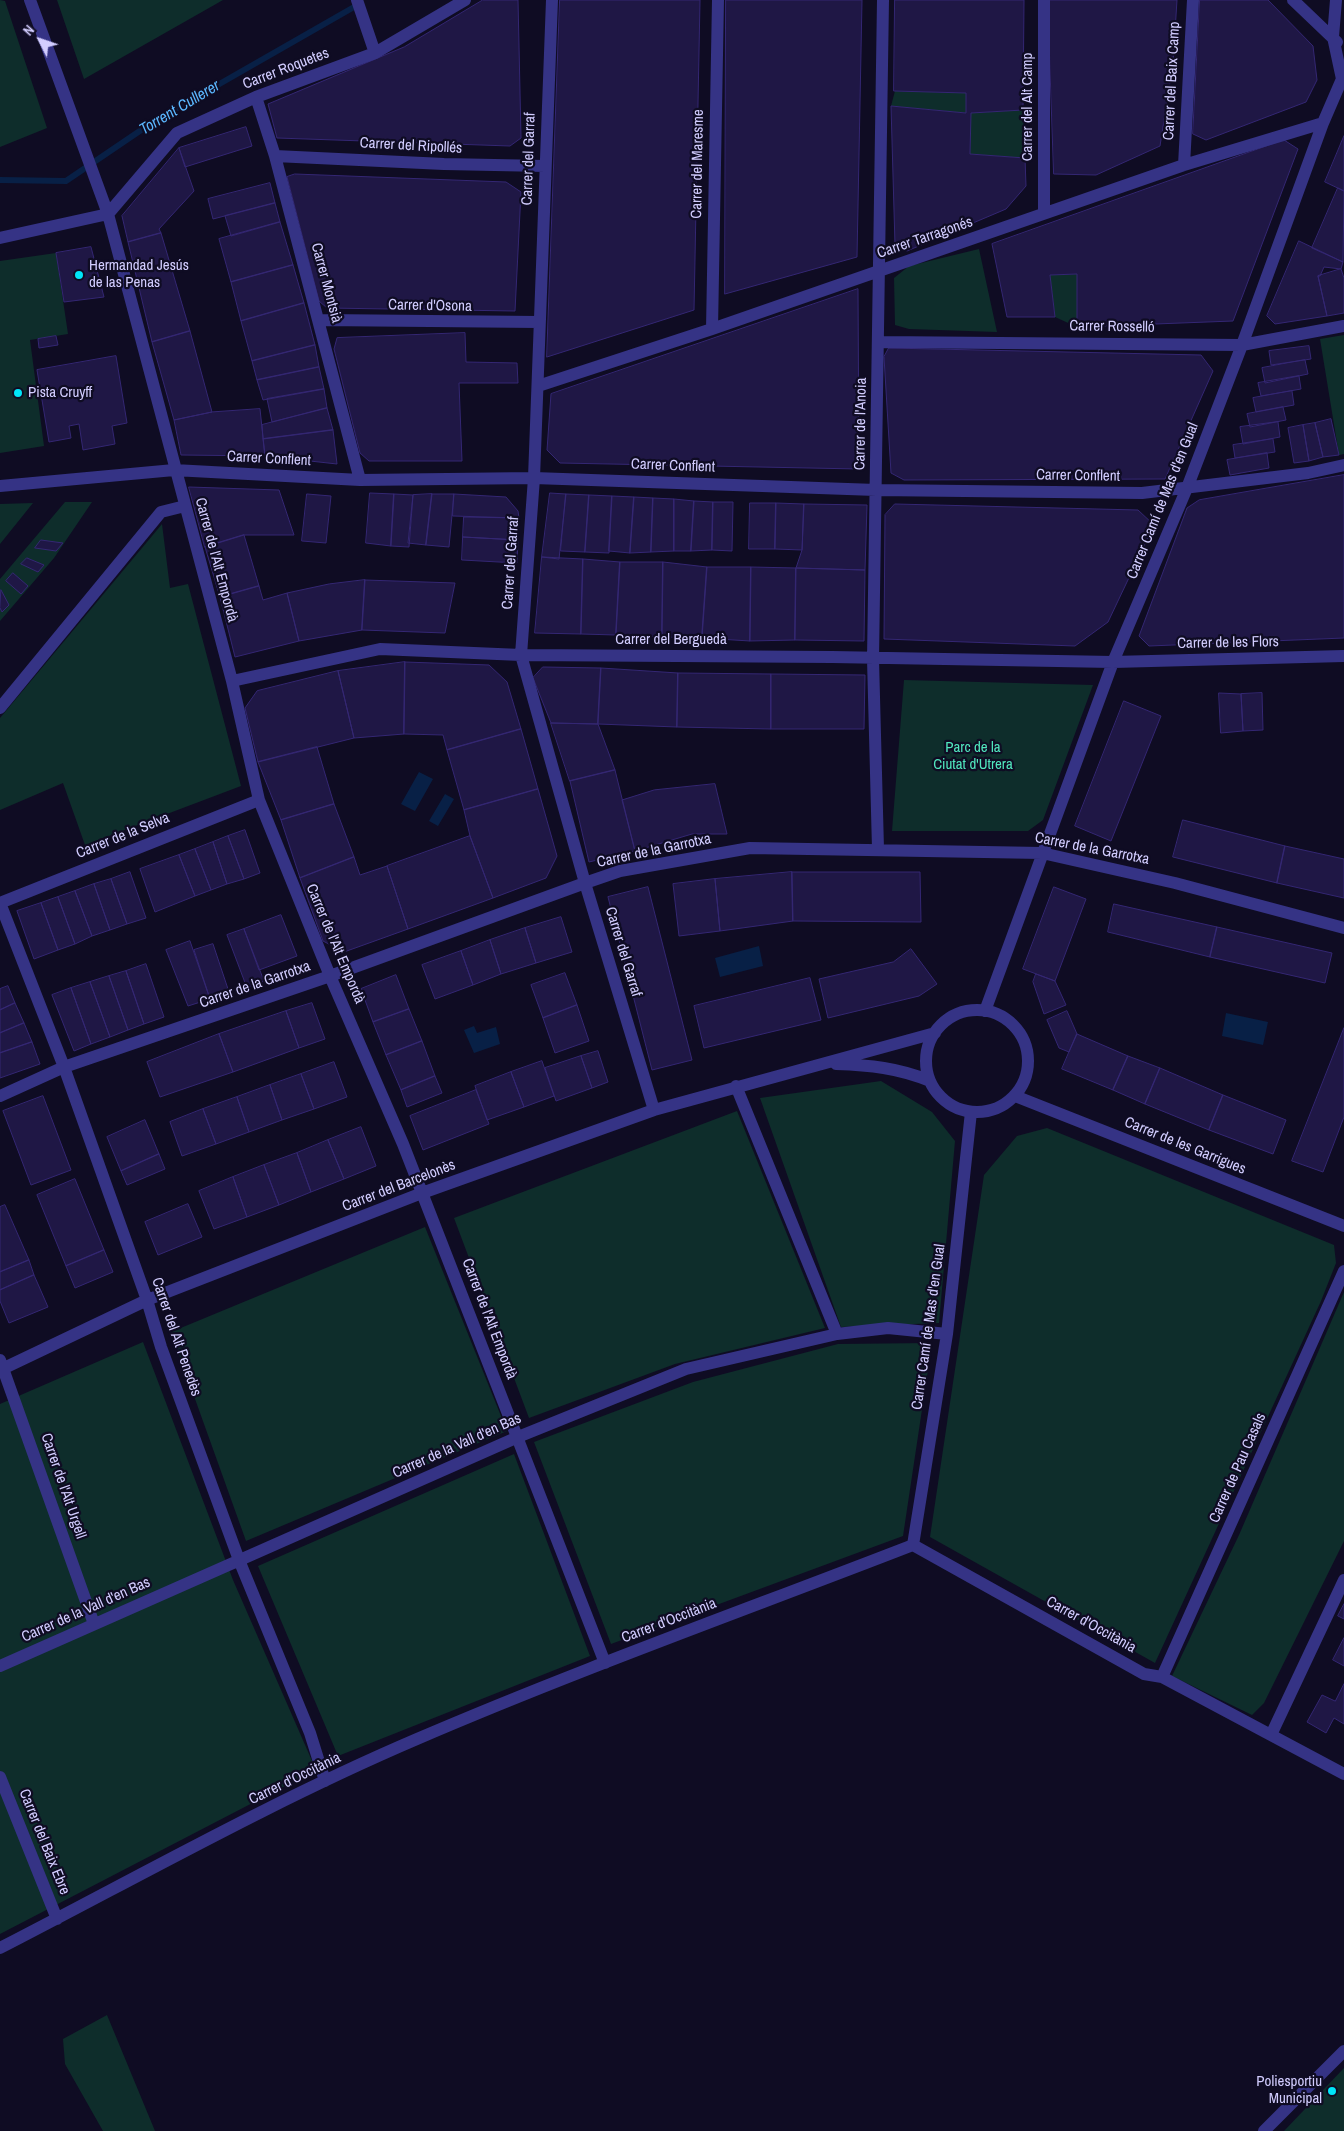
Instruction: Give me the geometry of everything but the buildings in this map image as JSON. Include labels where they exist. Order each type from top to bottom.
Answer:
[{"type":"street","name":"Carrer de l'Alt Empordà","points":[[30,0],[108,214],[174,470],[232,681],[259,800],[330,976],[422,1193],[605,1663]]},
{"type":"street","points":[[357,0],[375,52]]},
{"type":"street","name":"Carrer Roquetes","points":[[108,214],[177,133],[256,97],[375,52],[465,0]]},
{"type":"street","name":"Carrer del Garraf","points":[[552,0],[534,478],[521,655],[585,883],[654,1110]]},
{"type":"street","name":"Carrer del Maresme","points":[[712,329],[718,0]]},
{"type":"street","name":"Carrer de l'Anoia","points":[[878,849],[873,659],[883,0]]},
{"type":"street","name":"Carrer del Alt Camp","points":[[1044,0],[1044,213]]},
{"type":"street","name":"Carrer del Baix Camp","points":[[1184,165],[1193,0]]},
{"type":"street","points":[[1293,0],[1338,35],[1344,49]]},
{"type":"street","name":"Carrer Camí de Mas d'en Gual","points":[[985,1011],[1113,662],[1187,488],[1242,345],[1323,123],[1342,79],[1336,0]]},
{"type":"street","name":"Carrer Montsià","points":[[256,97],[275,156],[320,320],[360,480]]},
{"type":"street","name":"Carrer Tarragonés","points":[[538,386],[712,329],[1184,165],[1323,123]]},
{"type":"street","name":"Carrer del Ripollés","points":[[275,156],[444,164],[545,166]]},
{"type":"street","points":[[0,238],[108,214]]},
{"type":"street","name":"Carrer d'Osona","points":[[320,320],[539,322]]},
{"type":"street","name":"Carrer Rosselló","points":[[878,342],[1242,345],[1344,326]]},
{"type":"street","name":"Carrer Conflent","points":[[0,486],[174,470],[360,480],[534,478],[876,490],[1142,493],[1308,473],[1344,465]]},
{"type":"street","points":[[0,708],[161,512],[185,506]]},
{"type":"street","name":"Carrer del Berguedà","points":[[232,681],[380,649],[521,655],[1113,662]]},
{"type":"street","name":"Carrer de les Flors","points":[[1113,662],[1344,656]]},
{"type":"street","name":"Carrer de la Selva","points":[[0,903],[259,800]]},
{"type":"street","name":"Carrer de la Garrotxa","points":[[0,1096],[64,1067],[330,976],[620,871],[750,848],[1042,853],[1175,883],[1344,928]]},
{"type":"street","name":"Carrer del Alt Penedès","points":[[0,903],[64,1067],[147,1300],[160,1347],[239,1560],[310,1733],[325,1781]]},
{"type":"street","points":[[970,1010],[985,1011],[1002,1017],[1016,1028],[1025,1044],[1028,1062],[1024,1080],[1015,1096],[995,1109],[971,1112],[946,1102],[937,1093],[926,1069],[926,1056],[935,1032],[945,1022],[957,1014],[970,1010]]},
{"type":"street","name":"Carrer del Barcelonès","points":[[1,1366],[147,1300],[422,1193],[654,1110],[935,1032]]},
{"type":"street","name":"Carrer del Barcelonès","points":[[821,1064],[871,1065],[908,1072],[930,1081]]},
{"type":"street","points":[[736,1086],[837,1334]]},
{"type":"street","name":"Carrer de les Garrigues","points":[[1015,1096],[1344,1225]]},
{"type":"street","name":"Carrer Camí de Mas d'en Gual","points":[[913,1545],[947,1334],[971,1112]]},
{"type":"street","name":"Carrer de Pau Casals","points":[[1162,1677],[1344,1271]]},
{"type":"street","name":"Carrer de la Vall d'en Bas","points":[[0,1666],[518,1437],[686,1369],[837,1334],[888,1328],[947,1334]]},
{"type":"street","name":"Carrer de l'Alt Urgell","points":[[1,1366],[94,1624]]},
{"type":"street","name":"Carrer d'Occitània","points":[[0,1948],[325,1781],[416,1739],[605,1663],[913,1545],[1144,1674],[1162,1677],[1344,1774]]},
{"type":"street","points":[[1271,1735],[1344,1580]]},
{"type":"street","name":"Carrer del Baix Ebre","points":[[0,1778],[57,1919]]},
{"type":"street","points":[[1264,2131],[1344,2051]]},
{"type":"green space","points":[[0,0],[5,1],[47,128],[0,147]]},
{"type":"green space","points":[[57,0],[223,0],[84,79]]},
{"type":"green space","points":[[895,91],[966,93],[966,113],[891,106]]},
{"type":"green space","points":[[1023,110],[1025,158],[970,154],[971,113]]},
{"type":"green space","points":[[979,249],[997,332],[909,329],[895,325],[894,278],[909,266]]},
{"type":"green space","points":[[56,253],[68,334],[30,340],[44,446],[0,453],[0,261]]},
{"type":"green space","points":[[1077,274],[1077,327],[1055,317],[1050,275]]},
{"type":"green space","points":[[1344,335],[1344,454],[1339,455],[1320,339]]},
{"type":"green space","points":[[65,502],[92,502],[54,558],[0,621],[0,579]]},
{"type":"green space","points":[[33,503],[0,544],[0,504]]},
{"type":"green space","points":[[162,524],[170,588],[188,584],[241,786],[85,845],[63,783],[0,810],[0,718]]},
{"type":"green space","name":"Parc de la Ciutat d'Utrera","points":[[904,680],[1093,685],[1043,820],[1028,831],[892,831]]},
{"type":"green space","points":[[881,1081],[932,1112],[955,1141],[939,1323],[841,1327],[760,1098]]},
{"type":"green space","points":[[737,1111],[825,1328],[675,1364],[529,1418],[454,1218]]},
{"type":"green space","points":[[1047,1128],[1334,1245],[1336,1263],[1321,1301],[1155,1663],[930,1537],[984,1175],[1017,1136]]},
{"type":"green space","points":[[425,1227],[507,1431],[246,1541],[171,1332]]},
{"type":"green space","points":[[1344,1292],[1344,1541],[1264,1703],[1252,1715],[1172,1676],[1239,1535]]},
{"type":"green space","points":[[143,1342],[233,1580],[316,1770],[0,1934],[0,1404]]},
{"type":"green space","points":[[932,1343],[903,1536],[611,1644],[534,1442],[693,1382],[838,1344]]},
{"type":"green space","points":[[514,1454],[590,1656],[338,1756],[258,1566]]},
{"type":"green space","points":[[107,2015],[155,2131],[103,2131],[65,2064],[63,2039]]},
{"type":"green space","name":"Poliesportiu Municipal","points":[[1344,2068],[1344,2131],[1284,2131]]},
{"type":"water","points":[[419,772],[433,779],[415,811],[401,804]]},
{"type":"water","points":[[445,794],[454,799],[438,826],[429,821]]},
{"type":"water","points":[[759,946],[763,966],[720,977],[715,958]]},
{"type":"water","points":[[1226,1013],[1268,1022],[1263,1045],[1222,1036]]},
{"type":"water","points":[[474,1026],[477,1033],[496,1027],[500,1044],[474,1053],[464,1030]]},
{"type":"waterway","name":"Torrent Cullerer","points":[[0,180],[66,181],[153,122],[354,7]]},
{"type":"place","name":"Hermandad Jesús de las Penas","points":[[79,275]]},
{"type":"place","name":"Pista Cruyff","points":[[18,393]]},
{"type":"place","name":"Poliesportiu Municipal","points":[[1332,2091]]}]
